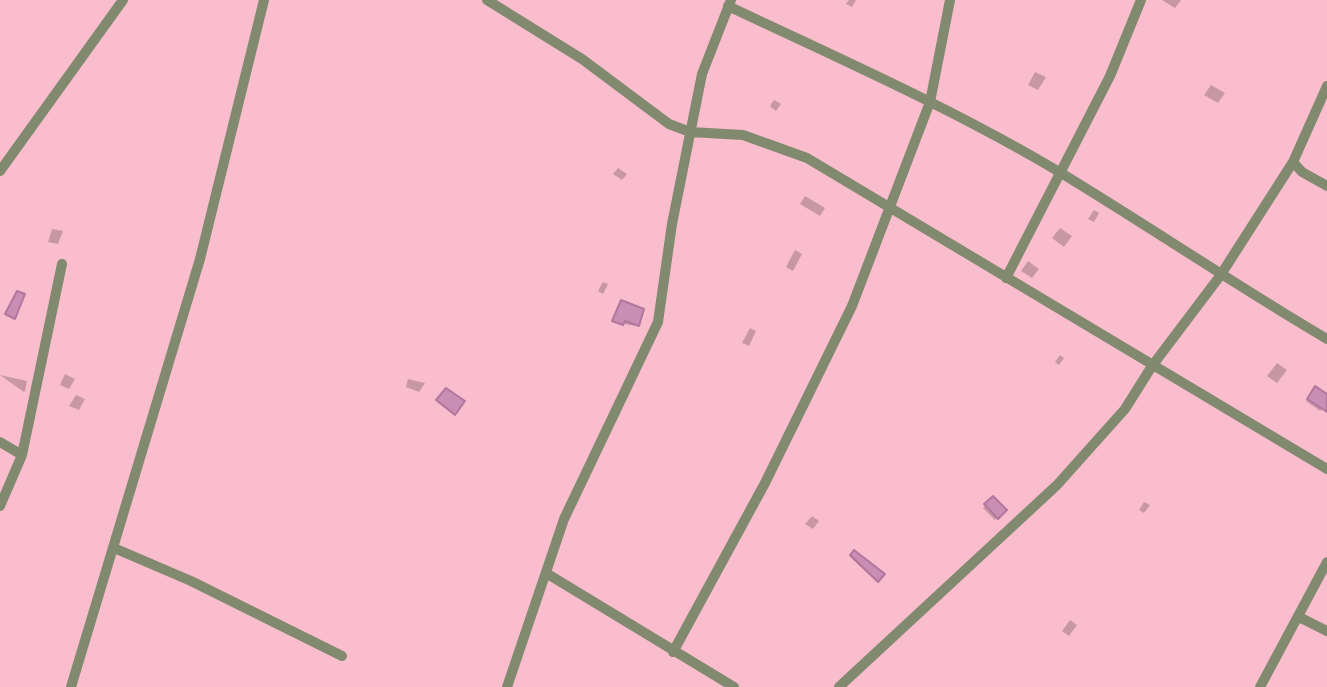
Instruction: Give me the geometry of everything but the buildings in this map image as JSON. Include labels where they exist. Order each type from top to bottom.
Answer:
[{"type":"street","points":[[0,171],[123,0]]},
{"type":"street","points":[[71,687],[200,259],[264,0]]},
{"type":"street","points":[[487,0],[582,59],[669,124],[690,132],[743,135],[807,158],[1327,469]]},
{"type":"street","points":[[673,652],[765,483],[852,306],[930,102],[950,0]]},
{"type":"street","points":[[1006,278],[1110,76],[1141,0]]},
{"type":"street","points":[[507,687],[564,520],[658,322],[672,224],[702,75],[730,3],[930,102],[1060,173],[1220,276],[1327,339]]},
{"type":"street","points":[[839,687],[1057,485],[1125,409],[1152,366],[1220,276],[1293,162],[1327,88]]},
{"type":"street","points":[[1293,162],[1302,172],[1327,186]]},
{"type":"street","points":[[0,506],[22,455],[62,264]]},
{"type":"street","points":[[0,442],[22,455]]},
{"type":"street","points":[[114,548],[191,581],[342,656]]},
{"type":"street","points":[[1260,687],[1327,562]]},
{"type":"street","points":[[546,573],[734,687]]},
{"type":"street","points":[[1299,617],[1327,631]]}]
